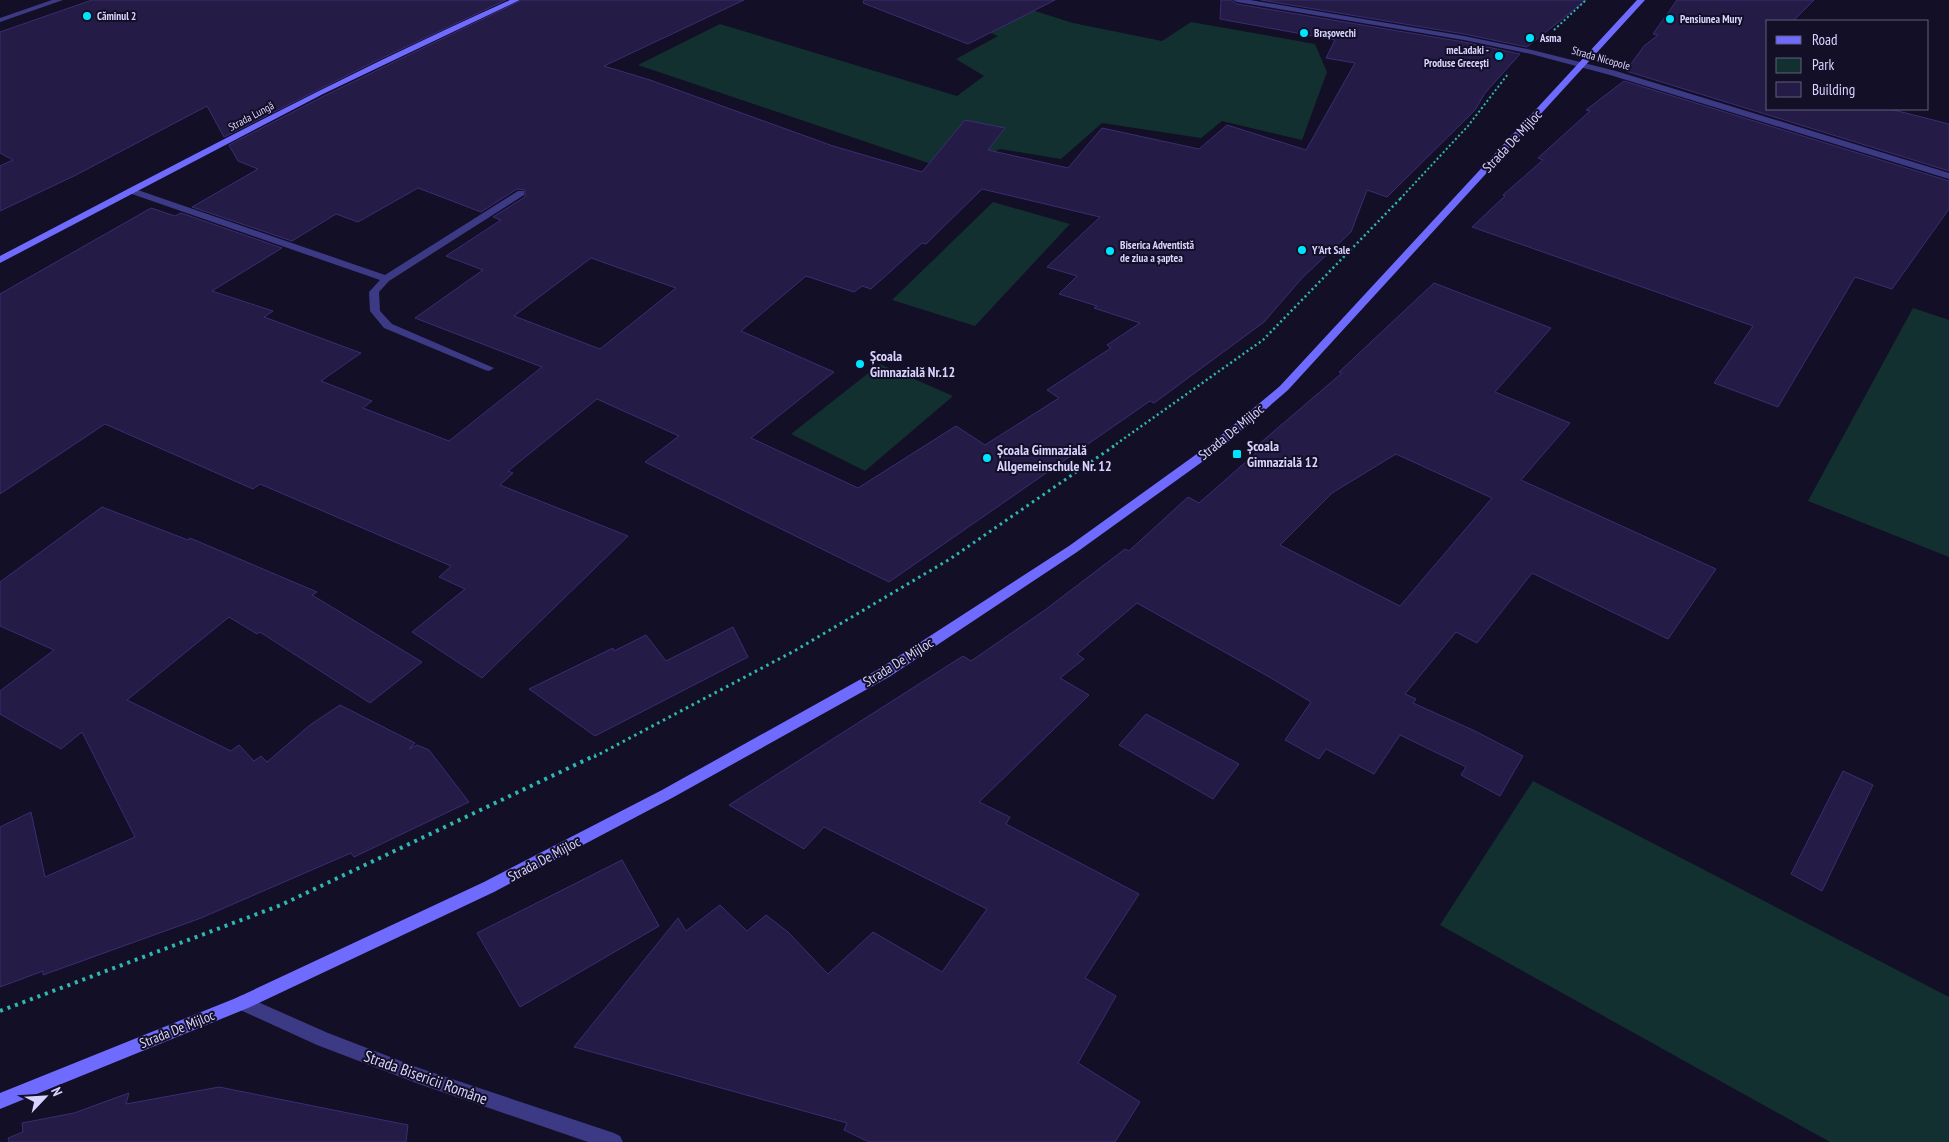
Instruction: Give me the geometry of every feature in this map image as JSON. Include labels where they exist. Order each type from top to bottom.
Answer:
[{"type":"main road","name":"Strada Lungă","points":[[0,260],[330,86],[428,38],[516,0]]},
{"type":"main road","name":"Strada De Mijloc","points":[[0,1101],[242,1003],[489,887],[676,790],[884,672],[1073,549],[1216,446],[1284,388],[1580,64],[1641,0]]},
{"type":"street","points":[[0,20],[59,0]]},
{"type":"street","name":"Strada Nicopole","points":[[1237,0],[1464,38],[1532,52],[1580,64],[1949,176]]},
{"type":"street","points":[[132,191],[386,279]]},
{"type":"street","points":[[489,368],[388,326],[375,311],[374,292],[386,279],[521,193]]},
{"type":"street","name":"Strada Bisericii Române","points":[[242,1003],[323,1040],[410,1073],[614,1142]]},
{"type":"path","points":[[0,1011],[281,905],[567,770],[796,650],[950,558],[1129,436],[1263,340],[1397,203],[1468,126],[1504,78],[1586,0]]},
{"type":"green space","points":[[1000,0],[1073,23],[1162,41],[1191,22],[1315,44],[1327,72],[1302,140],[1222,121],[1201,138],[1102,123],[1061,159],[1000,149],[955,172],[638,65],[720,24],[957,96],[984,76],[956,59],[998,36],[929,8]]},
{"type":"green space","points":[[993,202],[1070,224],[975,326],[892,300]]},
{"type":"green space","points":[[1913,308],[1949,320],[1949,557],[1808,501]]},
{"type":"green space","points":[[880,364],[953,396],[865,471],[791,434]]},
{"type":"green space","points":[[1533,781],[1949,997],[1949,1142],[1830,1142],[1440,925]]},
{"type":"building","points":[[92,0],[506,0],[380,59],[224,137],[207,106],[74,176],[0,211],[0,166],[13,160],[0,153],[0,32]]},
{"type":"building","points":[[522,0],[744,0],[604,66],[650,80],[833,146],[922,172],[965,120],[1005,128],[988,150],[1068,168],[1102,128],[1199,149],[1227,125],[1306,150],[1355,63],[1326,58],[1335,40],[1220,19],[1221,0],[1231,0],[1237,4],[1464,42],[1520,54],[1485,93],[1475,110],[1387,197],[1367,190],[1351,232],[1302,278],[1264,322],[1154,403],[1150,401],[889,582],[645,462],[679,436],[597,399],[508,471],[513,473],[500,485],[628,536],[482,678],[412,632],[465,589],[439,577],[451,566],[260,484],[253,489],[105,424],[0,494],[0,294],[151,208],[175,216],[181,213],[282,248],[212,291],[273,311],[264,317],[361,353],[321,381],[372,401],[363,408],[449,441],[542,367],[415,318],[483,270],[446,256],[501,220],[493,217],[525,197],[525,190],[517,189],[481,212],[418,188],[358,222],[336,214],[292,241],[192,207],[258,169],[238,161],[229,145],[324,96]],"holes":[[[982,189],[1100,217],[1047,267],[1077,276],[1059,294],[1097,306],[1094,308],[1140,323],[1107,345],[1111,348],[1047,390],[1059,398],[985,445],[956,426],[858,488],[751,438],[834,372],[741,331],[806,276],[854,292],[862,286],[871,289],[922,243],[926,244]],[[591,258],[676,288],[600,349],[514,316]]]},
{"type":"building","points":[[864,0],[1055,0],[968,44],[863,3]]},
{"type":"building","points":[[1261,0],[1586,0],[1527,47],[1464,34]]},
{"type":"building","points":[[1677,0],[1814,0],[1794,20],[1766,20],[1766,110],[1894,110],[1949,124],[1949,171],[1626,71],[1644,46],[1658,35],[1653,34]]},
{"type":"building","points":[[1624,81],[1949,181],[1949,209],[1892,289],[1855,277],[1778,407],[1714,383],[1753,326],[1472,227],[1505,196],[1503,195],[1543,160],[1538,158],[1590,111],[1586,110]]},
{"type":"building","points":[[1434,283],[1551,328],[1495,392],[1570,423],[1521,480],[1716,569],[1668,639],[1532,573],[1477,643],[1456,632],[1405,694],[1416,699],[1413,703],[1475,731],[1523,756],[1500,796],[1461,775],[1466,767],[1400,735],[1374,774],[1326,749],[1319,759],[1285,740],[1311,702],[1137,603],[1077,654],[1084,659],[1060,678],[1089,695],[979,802],[1010,817],[1006,824],[1139,894],[1085,978],[1116,996],[1078,1063],[1140,1102],[1115,1142],[869,1142],[844,1130],[847,1123],[574,1047],[678,918],[686,931],[720,905],[747,931],[766,915],[788,932],[828,974],[873,932],[942,972],[987,909],[824,827],[804,849],[729,805],[963,656],[971,661],[1045,610],[1125,549],[1129,551],[1188,497],[1199,503],[1264,446],[1259,444],[1342,373],[1339,372]],"holes":[[[1396,454],[1492,498],[1400,606],[1280,545],[1332,493]]]},
{"type":"building","points":[[102,507],[188,540],[190,538],[317,592],[312,595],[422,662],[370,703],[260,632],[257,634],[229,617],[127,700],[231,751],[239,745],[254,761],[261,756],[267,762],[310,725],[340,705],[415,743],[409,749],[417,745],[429,750],[469,802],[354,857],[351,853],[201,918],[43,975],[43,971],[0,987],[0,827],[31,812],[45,877],[135,837],[82,732],[61,749],[0,714],[0,691],[54,650],[0,626],[0,582]]},
{"type":"building","points":[[733,627],[748,657],[595,736],[529,689],[613,648],[614,651],[646,635],[666,661]]},
{"type":"building","points":[[1146,714],[1239,764],[1213,799],[1119,745]]},
{"type":"building","points":[[1843,771],[1873,785],[1822,891],[1791,874]]},
{"type":"building","points":[[622,860],[659,926],[520,1007],[477,933]]},
{"type":"building","points":[[219,1087],[408,1125],[406,1142],[9,1142],[8,1138],[23,1132],[22,1123],[74,1113],[129,1093],[126,1104]]},
{"type":"place","name":"Căminul 2","points":[[87,16]]},
{"type":"place","name":"Pensiunea Mury","points":[[1670,19]]},
{"type":"place","name":"Brașovechi","points":[[1304,33]]},
{"type":"place","name":"Asma","points":[[1530,38]]},
{"type":"place","name":"meLadaki - Produse Grecești","points":[[1499,56]]},
{"type":"place","name":"Y'Art Sale","points":[[1302,250]]},
{"type":"place","name":"Biserica Adventistă de ziua a șaptea","points":[[1110,251]]},
{"type":"place","name":"Școala Gimnazială Nr.12","points":[[860,364]]},
{"type":"place","name":"Școala Gimnazială 12","points":[[1237,454]]},
{"type":"place","name":"Școala Gimnazială Allgemeinschule Nr. 12","points":[[987,458]]}]
